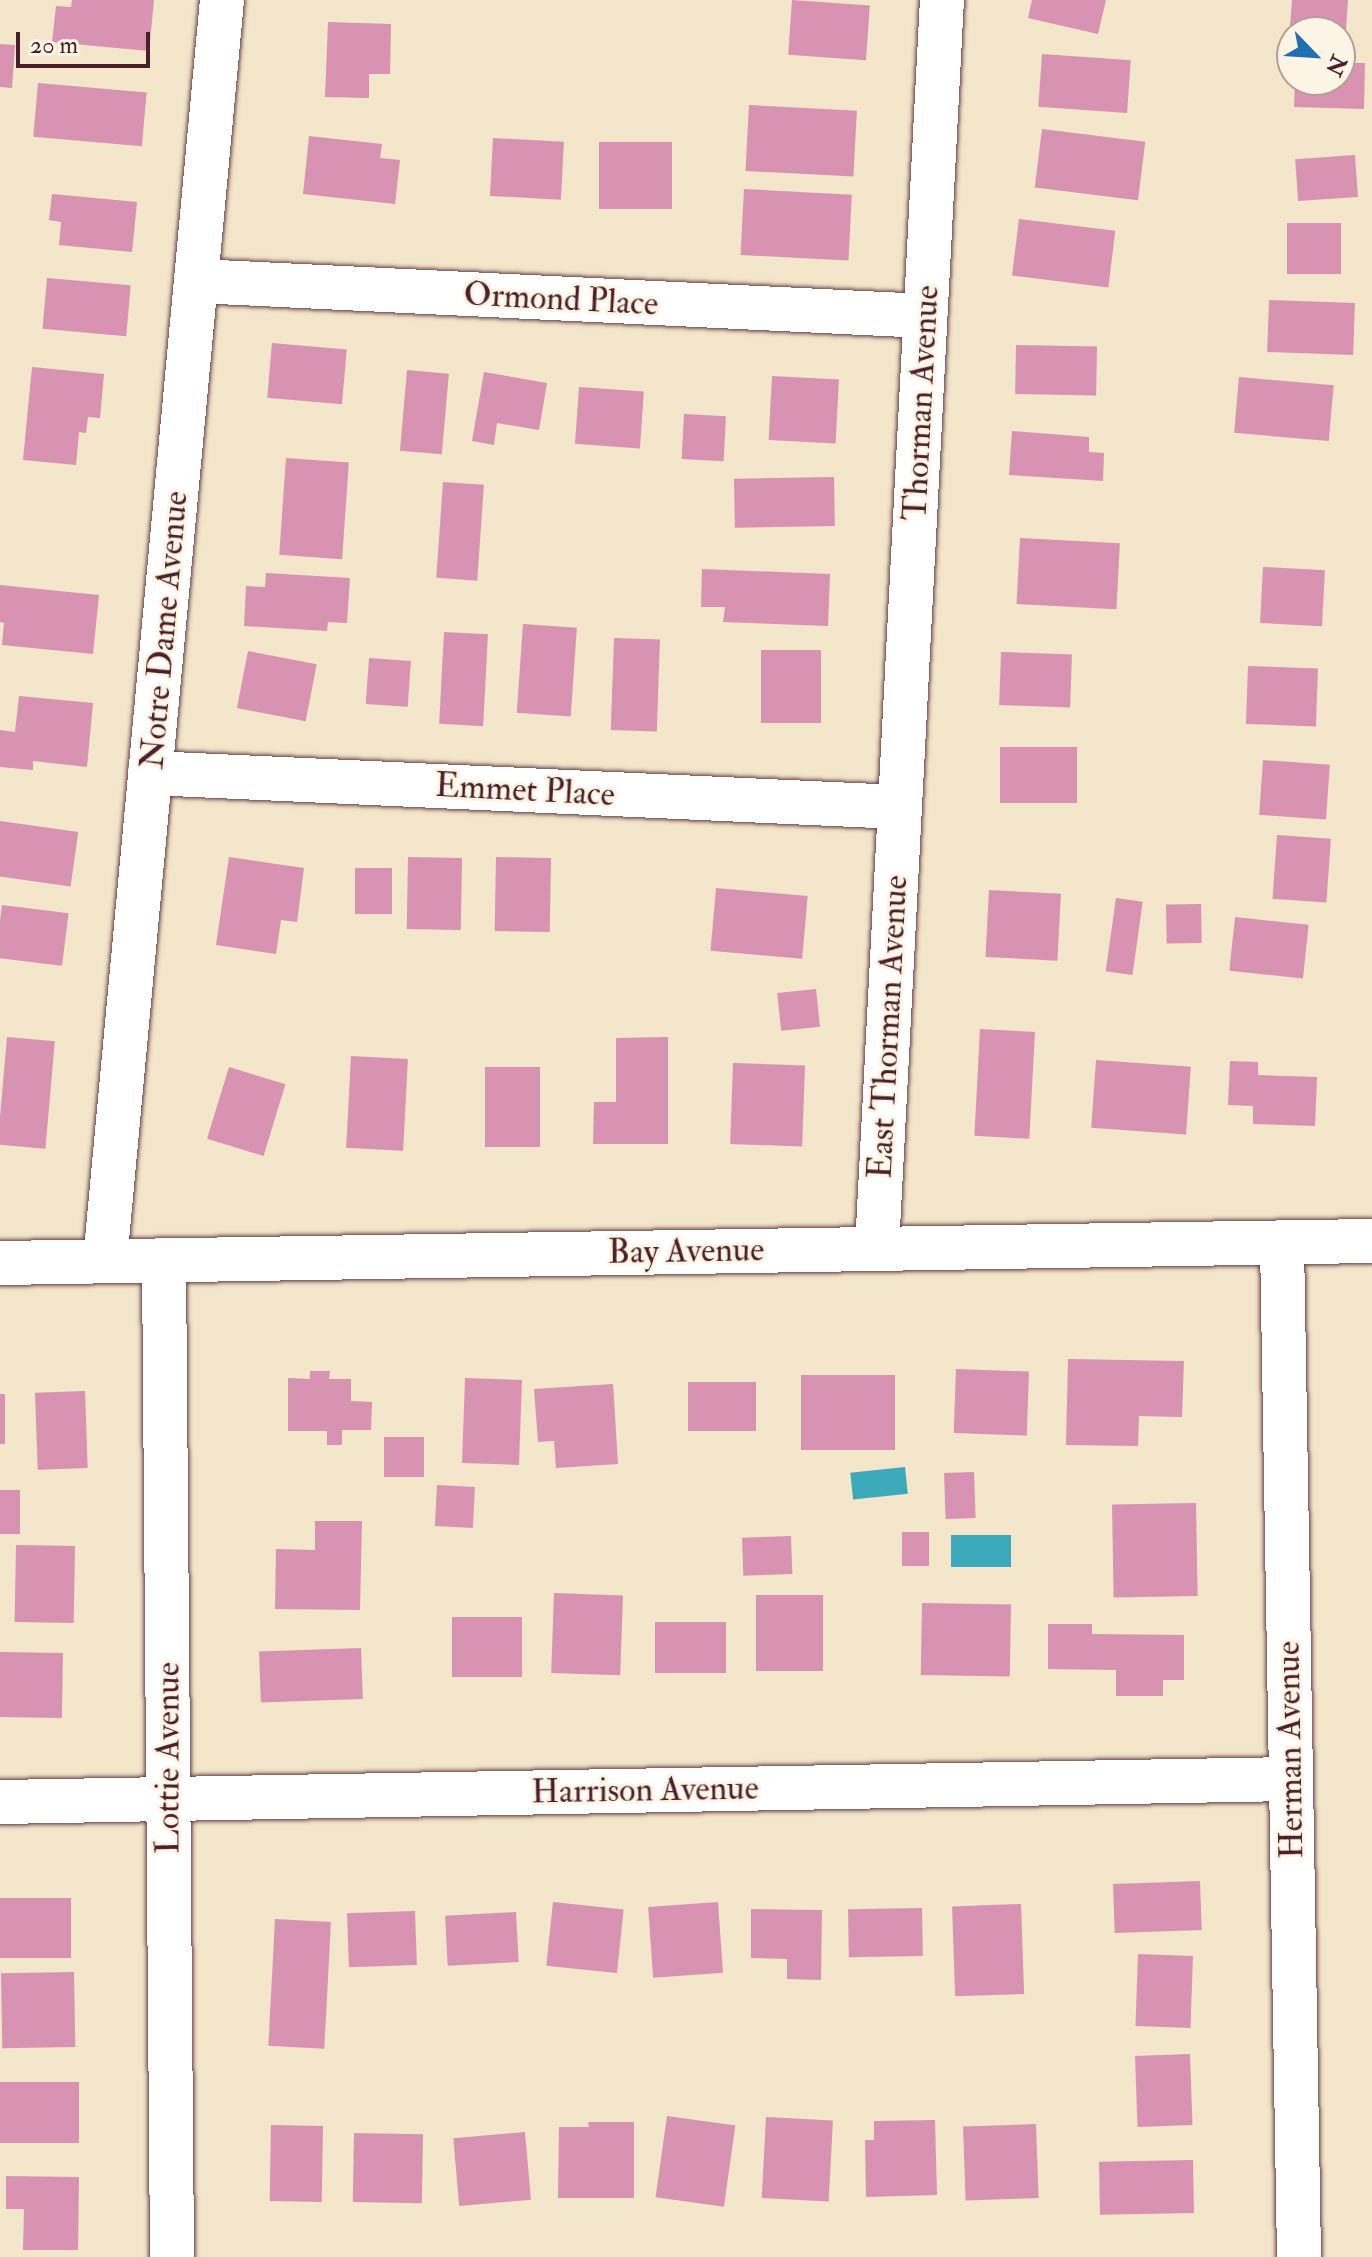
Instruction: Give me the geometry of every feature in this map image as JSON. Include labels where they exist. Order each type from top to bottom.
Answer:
[{"type":"street","name":"Notre Dame Avenue","points":[[105,1261],[222,0]]},
{"type":"street","name":"Thorman Avenue","points":[[900,807],[942,0]]},
{"type":"street","name":"Ormond Place","points":[[197,281],[925,316]]},
{"type":"street","name":"Emmet Place","points":[[150,773],[900,807]]},
{"type":"street","name":"East Thorman Avenue","points":[[877,1248],[900,807]]},
{"type":"street","name":"Bay Avenue","points":[[0,1263],[1372,1241]]},
{"type":"street","name":"Herman Avenue","points":[[1282,1242],[1299,2257]]},
{"type":"street","name":"Lottie Avenue","points":[[164,1260],[172,2257]]},
{"type":"street","name":"Harrison Avenue","points":[[0,1802],[1291,1779]]},
{"type":"water","points":[[905,1467],[908,1494],[853,1500],[850,1473]]},
{"type":"water","points":[[951,1535],[1011,1535],[1011,1567],[951,1567]]},
{"type":"building","points":[[72,0],[154,0],[149,51],[52,42],[56,6],[71,7]]},
{"type":"building","points":[[792,0],[870,5],[866,60],[788,55]]},
{"type":"building","points":[[1032,0],[1106,0],[1098,34],[1028,18]]},
{"type":"building","points":[[1292,0],[1348,0],[1347,16],[1291,16]]},
{"type":"building","points":[[328,22],[391,24],[390,74],[369,74],[369,98],[325,97]]},
{"type":"building","points":[[0,44],[15,45],[12,88],[0,87]]},
{"type":"building","points":[[1042,54],[1131,60],[1127,113],[1038,107]]},
{"type":"building","points":[[1356,63],[1365,63],[1364,109],[1294,107],[1294,96],[1356,96]]},
{"type":"building","points":[[38,83],[147,92],[142,146],[33,137]]},
{"type":"building","points":[[749,105],[857,111],[853,177],[746,171]]},
{"type":"building","points":[[1042,129],[1145,142],[1138,200],[1035,188]]},
{"type":"building","points":[[309,136],[382,144],[380,158],[400,160],[395,204],[303,194]]},
{"type":"building","points":[[493,138],[564,142],[561,200],[490,196]]},
{"type":"building","points":[[599,142],[672,142],[672,209],[599,209]]},
{"type":"building","points":[[1355,155],[1358,197],[1298,201],[1295,159]]},
{"type":"building","points":[[744,189],[852,195],[848,261],[741,255]]},
{"type":"building","points":[[52,194],[137,202],[132,252],[59,245],[61,222],[49,220]]},
{"type":"building","points":[[1019,219],[1115,231],[1108,287],[1012,276]]},
{"type":"building","points":[[1287,223],[1341,223],[1341,274],[1287,274]]},
{"type":"building","points":[[47,278],[131,285],[126,336],[43,329]]},
{"type":"building","points":[[1269,300],[1355,303],[1353,355],[1267,352]]},
{"type":"building","points":[[272,343],[347,350],[342,404],[267,398]]},
{"type":"building","points":[[1016,345],[1097,346],[1096,395],[1015,394]]},
{"type":"building","points":[[32,367],[104,374],[100,418],[88,417],[86,433],[79,432],[76,465],[23,460]]},
{"type":"building","points":[[407,370],[449,374],[442,454],[400,451]]},
{"type":"building","points":[[484,372],[547,383],[539,430],[497,423],[494,445],[472,441]]},
{"type":"building","points":[[772,376],[839,380],[836,443],[769,440]]},
{"type":"building","points":[[1239,377],[1334,385],[1329,441],[1234,433]]},
{"type":"building","points":[[579,387],[644,392],[640,448],[575,444]]},
{"type":"building","points":[[684,414],[726,416],[724,461],[682,459]]},
{"type":"building","points":[[1012,431],[1089,437],[1089,452],[1104,453],[1103,481],[1009,475]]},
{"type":"building","points":[[286,458],[349,462],[342,559],[279,555]]},
{"type":"building","points":[[834,477],[835,526],[735,528],[734,479]]},
{"type":"building","points":[[443,482],[484,485],[477,581],[436,578]]},
{"type":"building","points":[[1020,538],[1120,543],[1116,609],[1017,604]]},
{"type":"building","points":[[1263,567],[1325,570],[1322,626],[1260,623]]},
{"type":"building","points":[[702,569],[830,574],[828,626],[723,622],[725,607],[701,607]]},
{"type":"building","points":[[266,573],[350,578],[347,623],[328,622],[327,631],[244,626],[246,586],[265,587]]},
{"type":"building","points":[[0,585],[99,595],[93,654],[2,645],[4,623],[0,622]]},
{"type":"building","points":[[523,624],[577,628],[571,717],[517,713]]},
{"type":"building","points":[[444,632],[488,634],[483,726],[439,724]]},
{"type":"building","points":[[614,638],[660,640],[657,732],[611,730]]},
{"type":"building","points":[[761,650],[821,650],[821,723],[761,723]]},
{"type":"building","points":[[248,651],[317,664],[306,721],[237,708]]},
{"type":"building","points":[[1001,652],[1072,654],[1070,707],[999,705]]},
{"type":"building","points":[[369,658],[411,661],[408,707],[366,704]]},
{"type":"building","points":[[1248,666],[1318,668],[1316,726],[1246,724]]},
{"type":"building","points":[[19,696],[93,703],[87,767],[33,761],[33,770],[0,767],[0,730],[15,732]]},
{"type":"building","points":[[1000,747],[1077,747],[1077,803],[1000,803]]},
{"type":"building","points":[[1263,760],[1330,765],[1326,820],[1259,815]]},
{"type":"building","points":[[0,821],[78,832],[71,886],[0,877]]},
{"type":"building","points":[[1277,835],[1331,839],[1326,903],[1273,899]]},
{"type":"building","points":[[229,857],[304,868],[297,922],[281,920],[276,954],[216,945]]},
{"type":"building","points":[[408,857],[462,858],[461,930],[407,929]]},
{"type":"building","points":[[496,857],[551,858],[550,932],[495,931]]},
{"type":"building","points":[[355,868],[392,868],[392,914],[355,914]]},
{"type":"building","points":[[716,888],[808,896],[802,959],[711,951]]},
{"type":"building","points":[[989,890],[1061,894],[1057,961],[985,957]]},
{"type":"building","points":[[1116,898],[1143,902],[1132,975],[1106,971]]},
{"type":"building","points":[[1201,904],[1202,943],[1167,944],[1166,905]]},
{"type":"building","points":[[2,905],[69,913],[62,966],[0,958]]},
{"type":"building","points":[[1235,917],[1309,925],[1303,978],[1229,971]]},
{"type":"building","points":[[816,989],[820,1027],[781,1031],[777,993]]},
{"type":"building","points":[[980,1029],[1035,1032],[1029,1139],[974,1136]]},
{"type":"building","points":[[7,1037],[55,1041],[45,1149],[0,1145]]},
{"type":"building","points":[[668,1037],[668,1144],[593,1144],[594,1102],[616,1102],[616,1038]]},
{"type":"building","points":[[351,1056],[408,1059],[403,1151],[346,1148]]},
{"type":"building","points":[[1096,1060],[1191,1067],[1186,1134],[1091,1128]]},
{"type":"building","points":[[1230,1061],[1258,1062],[1258,1075],[1317,1077],[1315,1126],[1253,1124],[1253,1106],[1228,1105]]},
{"type":"building","points":[[733,1063],[805,1066],[802,1146],[730,1144]]},
{"type":"building","points":[[229,1067],[285,1084],[263,1156],[207,1139]]},
{"type":"building","points":[[485,1067],[540,1067],[540,1147],[485,1147]]},
{"type":"building","points":[[1068,1359],[1184,1361],[1182,1417],[1139,1416],[1138,1446],[1066,1445]]},
{"type":"building","points":[[956,1369],[1029,1372],[1027,1436],[954,1433]]},
{"type":"building","points":[[310,1371],[330,1371],[329,1379],[351,1379],[351,1401],[372,1402],[371,1430],[342,1430],[342,1445],[327,1445],[327,1431],[288,1431],[288,1378],[310,1379]]},
{"type":"building","points":[[801,1375],[895,1375],[895,1450],[801,1450]]},
{"type":"building","points":[[465,1378],[522,1380],[519,1465],[462,1463]]},
{"type":"building","points":[[688,1382],[756,1382],[756,1431],[688,1431]]},
{"type":"building","points":[[613,1384],[618,1464],[556,1468],[554,1441],[538,1442],[534,1389]]},
{"type":"building","points":[[85,1391],[88,1468],[38,1470],[35,1393]]},
{"type":"building","points":[[0,1394],[5,1394],[5,1444],[0,1444]]},
{"type":"building","points":[[384,1437],[424,1437],[424,1477],[384,1477]]},
{"type":"building","points":[[974,1472],[976,1518],[946,1519],[944,1473]]},
{"type":"building","points":[[437,1485],[475,1487],[473,1528],[435,1526]]},
{"type":"building","points":[[0,1490],[20,1490],[20,1534],[0,1534]]},
{"type":"building","points":[[1196,1503],[1198,1596],[1114,1597],[1112,1504]]},
{"type":"building","points":[[315,1521],[362,1521],[360,1610],[275,1609],[276,1549],[315,1550]]},
{"type":"building","points":[[902,1532],[929,1532],[929,1566],[902,1566]]},
{"type":"building","points":[[791,1536],[792,1574],[743,1576],[742,1538]]},
{"type":"building","points":[[16,1545],[75,1546],[74,1623],[15,1622]]},
{"type":"building","points":[[554,1593],[623,1595],[620,1675],[551,1673]]},
{"type":"building","points":[[756,1595],[823,1595],[823,1671],[756,1671]]},
{"type":"building","points":[[922,1603],[1011,1605],[1010,1677],[921,1675]]},
{"type":"building","points":[[452,1617],[522,1617],[522,1677],[452,1677]]},
{"type":"building","points":[[655,1622],[726,1622],[726,1673],[655,1673]]},
{"type":"building","points":[[1048,1624],[1092,1624],[1092,1634],[1184,1635],[1184,1680],[1163,1680],[1163,1696],[1116,1696],[1116,1670],[1048,1669]]},
{"type":"building","points":[[361,1648],[363,1699],[261,1703],[259,1652]]},
{"type":"building","points":[[0,1652],[63,1653],[62,1718],[0,1717]]},
{"type":"building","points":[[1200,1881],[1202,1930],[1115,1933],[1113,1884]]},
{"type":"building","points":[[0,1898],[71,1898],[71,1958],[0,1958]]},
{"type":"building","points":[[553,1902],[624,1909],[617,1973],[546,1966]]},
{"type":"building","points":[[718,1902],[723,1973],[653,1978],[648,1907]]},
{"type":"building","points":[[1021,1904],[1024,1994],[955,1996],[952,1906]]},
{"type":"building","points":[[922,1908],[923,1956],[849,1957],[848,1909]]},
{"type":"building","points":[[751,1909],[822,1910],[821,1980],[787,1979],[787,1959],[751,1958]]},
{"type":"building","points":[[415,1911],[417,1965],[349,1967],[347,1913]]},
{"type":"building","points":[[516,1912],[519,1962],[448,1966],[445,1916]]},
{"type":"building","points":[[275,1919],[331,1922],[324,2049],[268,2046]]},
{"type":"building","points":[[1138,1954],[1193,1956],[1190,2028],[1135,2026]]},
{"type":"building","points":[[74,1972],[75,2047],[2,2048],[1,1973]]},
{"type":"building","points":[[1190,2054],[1192,2125],[1138,2127],[1135,2056]]},
{"type":"building","points":[[0,2082],[79,2082],[79,2143],[0,2143]]},
{"type":"building","points":[[667,2116],[735,2126],[724,2207],[656,2197]]},
{"type":"building","points":[[766,2117],[833,2121],[829,2201],[762,2198]]},
{"type":"building","points":[[935,2120],[937,2195],[866,2197],[865,2140],[874,2140],[874,2121]]},
{"type":"building","points":[[588,2122],[634,2122],[634,2198],[558,2198],[559,2127],[589,2127]]},
{"type":"building","points":[[1036,2124],[1039,2198],[966,2201],[963,2127]]},
{"type":"building","points":[[271,2125],[323,2126],[322,2202],[270,2201]]},
{"type":"building","points":[[525,2132],[531,2200],[459,2206],[453,2138]]},
{"type":"building","points":[[354,2133],[423,2134],[422,2203],[353,2202]]},
{"type":"building","points":[[1193,2160],[1194,2213],[1100,2215],[1099,2162]]},
{"type":"building","points":[[6,2176],[79,2177],[78,2250],[23,2250],[24,2209],[6,2209]]}]
